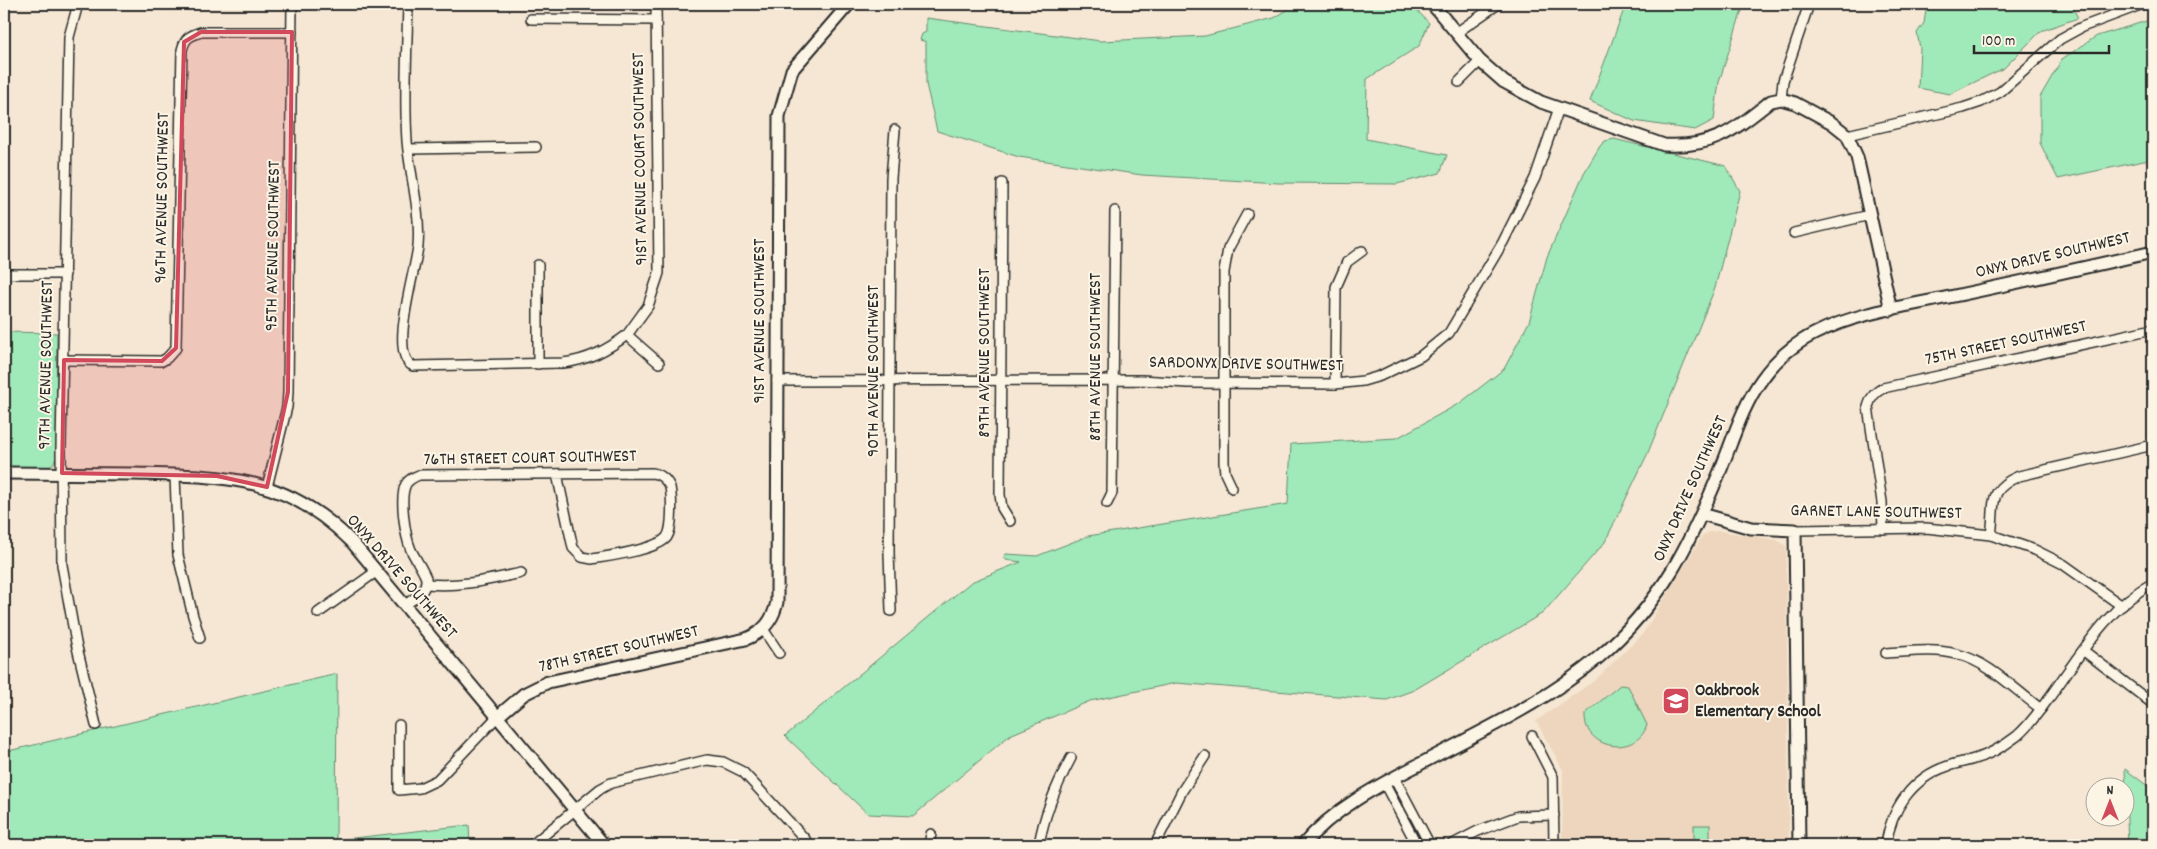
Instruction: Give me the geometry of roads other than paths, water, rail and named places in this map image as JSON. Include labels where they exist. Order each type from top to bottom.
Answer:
[{"type":"street","name":"97TH AVENUE SOUTHWEST","points":[[78,4],[69,37],[62,565],[76,643],[96,725]]},
{"type":"street","name":"95TH AVENUE SOUTHWEST","points":[[266,487],[288,392],[292,4]]},
{"type":"street","points":[[408,4],[407,120],[409,149],[536,147]]},
{"type":"street","name":"91ST AVENUE COURT SOUTHWEST","points":[[409,149],[417,211],[418,246],[404,322],[403,352],[408,363],[413,366],[563,363],[590,357],[607,350],[627,335],[648,306],[659,273],[656,4]]},
{"type":"street","name":"91ST AVENUE SOUTHWEST","points":[[764,629],[775,612],[777,602],[778,126],[780,106],[792,70],[849,4]]},
{"type":"street","points":[[1432,4],[1480,62],[1504,82],[1541,102],[1664,145],[1684,146],[1718,138],[1745,121],[1771,100],[1781,99],[1795,103],[1825,119],[1847,135],[1857,157],[1891,310]]},
{"type":"street","points":[[1456,34],[1498,4]]},
{"type":"street","points":[[1781,99],[1783,81],[1809,4]]},
{"type":"street","points":[[1847,135],[1981,102],[2011,84],[2060,39],[2082,27],[2143,4]]},
{"type":"street","points":[[531,19],[656,20]]},
{"type":"street","name":"96TH AVENUE SOUTHWEST","points":[[64,360],[162,361],[176,348],[178,334],[181,60],[184,42],[190,36],[201,32],[292,32]]},
{"type":"street","points":[[1459,82],[1480,62]]},
{"type":"street","name":"SARDONYX DRIVE SOUTHWEST","points":[[778,381],[1112,380],[1224,384],[1335,384],[1363,381],[1401,368],[1431,350],[1449,333],[1527,196],[1559,108]]},
{"type":"street","name":"90TH AVENUE SOUTHWEST","points":[[890,611],[890,178],[895,130]]},
{"type":"street","name":"89TH AVENUE SOUTHWEST","points":[[1002,183],[1000,495],[1002,508],[1010,521]]},
{"type":"street","name":"88TH AVENUE SOUTHWEST","points":[[1107,503],[1112,493],[1115,211]]},
{"type":"street","points":[[1232,488],[1225,473],[1224,462],[1225,264],[1228,249],[1247,214]]},
{"type":"street","points":[[1794,232],[1870,215]]},
{"type":"street","points":[[1335,384],[1336,287],[1347,262],[1362,251]]},
{"type":"street","name":"ONYX DRIVE SOUTHWEST","points":[[1303,845],[1323,825],[1365,794],[1558,689],[1600,656],[1626,632],[1668,581],[1686,549],[1740,421],[1760,381],[1790,350],[1816,333],[1851,320],[2153,252]]},
{"type":"street","points":[[538,265],[538,364]]},
{"type":"street","points":[[4,274],[65,274]]},
{"type":"street","name":"75TH STREET SOUTHWEST","points":[[1883,529],[1882,502],[1869,413],[1870,400],[1876,392],[1883,388],[2153,328]]},
{"type":"street","points":[[627,335],[659,362]]},
{"type":"street","points":[[1991,535],[1995,495],[2005,482],[2019,476],[2153,445]]},
{"type":"street","name":"ONYX DRIVE SOUTHWEST","points":[[4,474],[62,473],[217,476],[266,487],[301,502],[333,524],[352,542],[496,718],[604,845]]},
{"type":"street","name":"76TH STREET COURT SOUTHWEST","points":[[427,584],[426,578],[411,549],[405,526],[404,490],[406,484],[419,475],[557,474],[657,474],[668,481],[670,487],[671,529],[668,535],[656,545],[592,559],[584,558],[574,548],[557,474]]},
{"type":"street","points":[[175,475],[178,555],[200,638]]},
{"type":"street","name":"GARNET LANE SOUTHWEST","points":[[1702,514],[1740,526],[1796,530],[1933,528],[1991,535],[2049,556],[2076,572],[2122,606]]},
{"type":"street","points":[[1796,530],[1799,845]]},
{"type":"street","points":[[318,613],[377,571]]},
{"type":"street","points":[[404,606],[421,592],[427,584],[462,585],[521,573]]},
{"type":"street","points":[[1886,845],[1892,818],[1899,804],[1914,786],[1932,772],[1946,766],[1972,760],[1999,749],[2028,726],[2101,627],[2122,606],[2153,583]]},
{"type":"street","points":[[764,629],[779,653]]},
{"type":"street","name":"78TH STREET SOUTHWEST","points":[[399,725],[399,790],[420,788],[437,780],[496,718],[524,694],[548,682],[746,639],[764,629]]},
{"type":"street","points":[[2084,651],[2153,704]]},
{"type":"street","points":[[1886,653],[1946,652],[1964,656],[1984,666],[2040,709]]},
{"type":"street","points":[[1532,736],[1553,776],[1554,845]]},
{"type":"street","points":[[1155,845],[1182,791],[1204,756]]},
{"type":"street","points":[[1038,845],[1048,807],[1071,758]]},
{"type":"street","points":[[532,845],[600,788],[610,783],[707,760],[730,764],[743,772],[808,845]]},
{"type":"street","points":[[1389,780],[1417,845]]},
{"type":"street","points":[[1389,780],[1430,845]]},
{"type":"street","points":[[1451,845],[1478,831],[1518,816],[1554,816]]},
{"type":"street","points":[[928,845],[931,834]]},
{"type":"place","name":"Oakbrook Elementary School","points":[[1676,701]]}]
